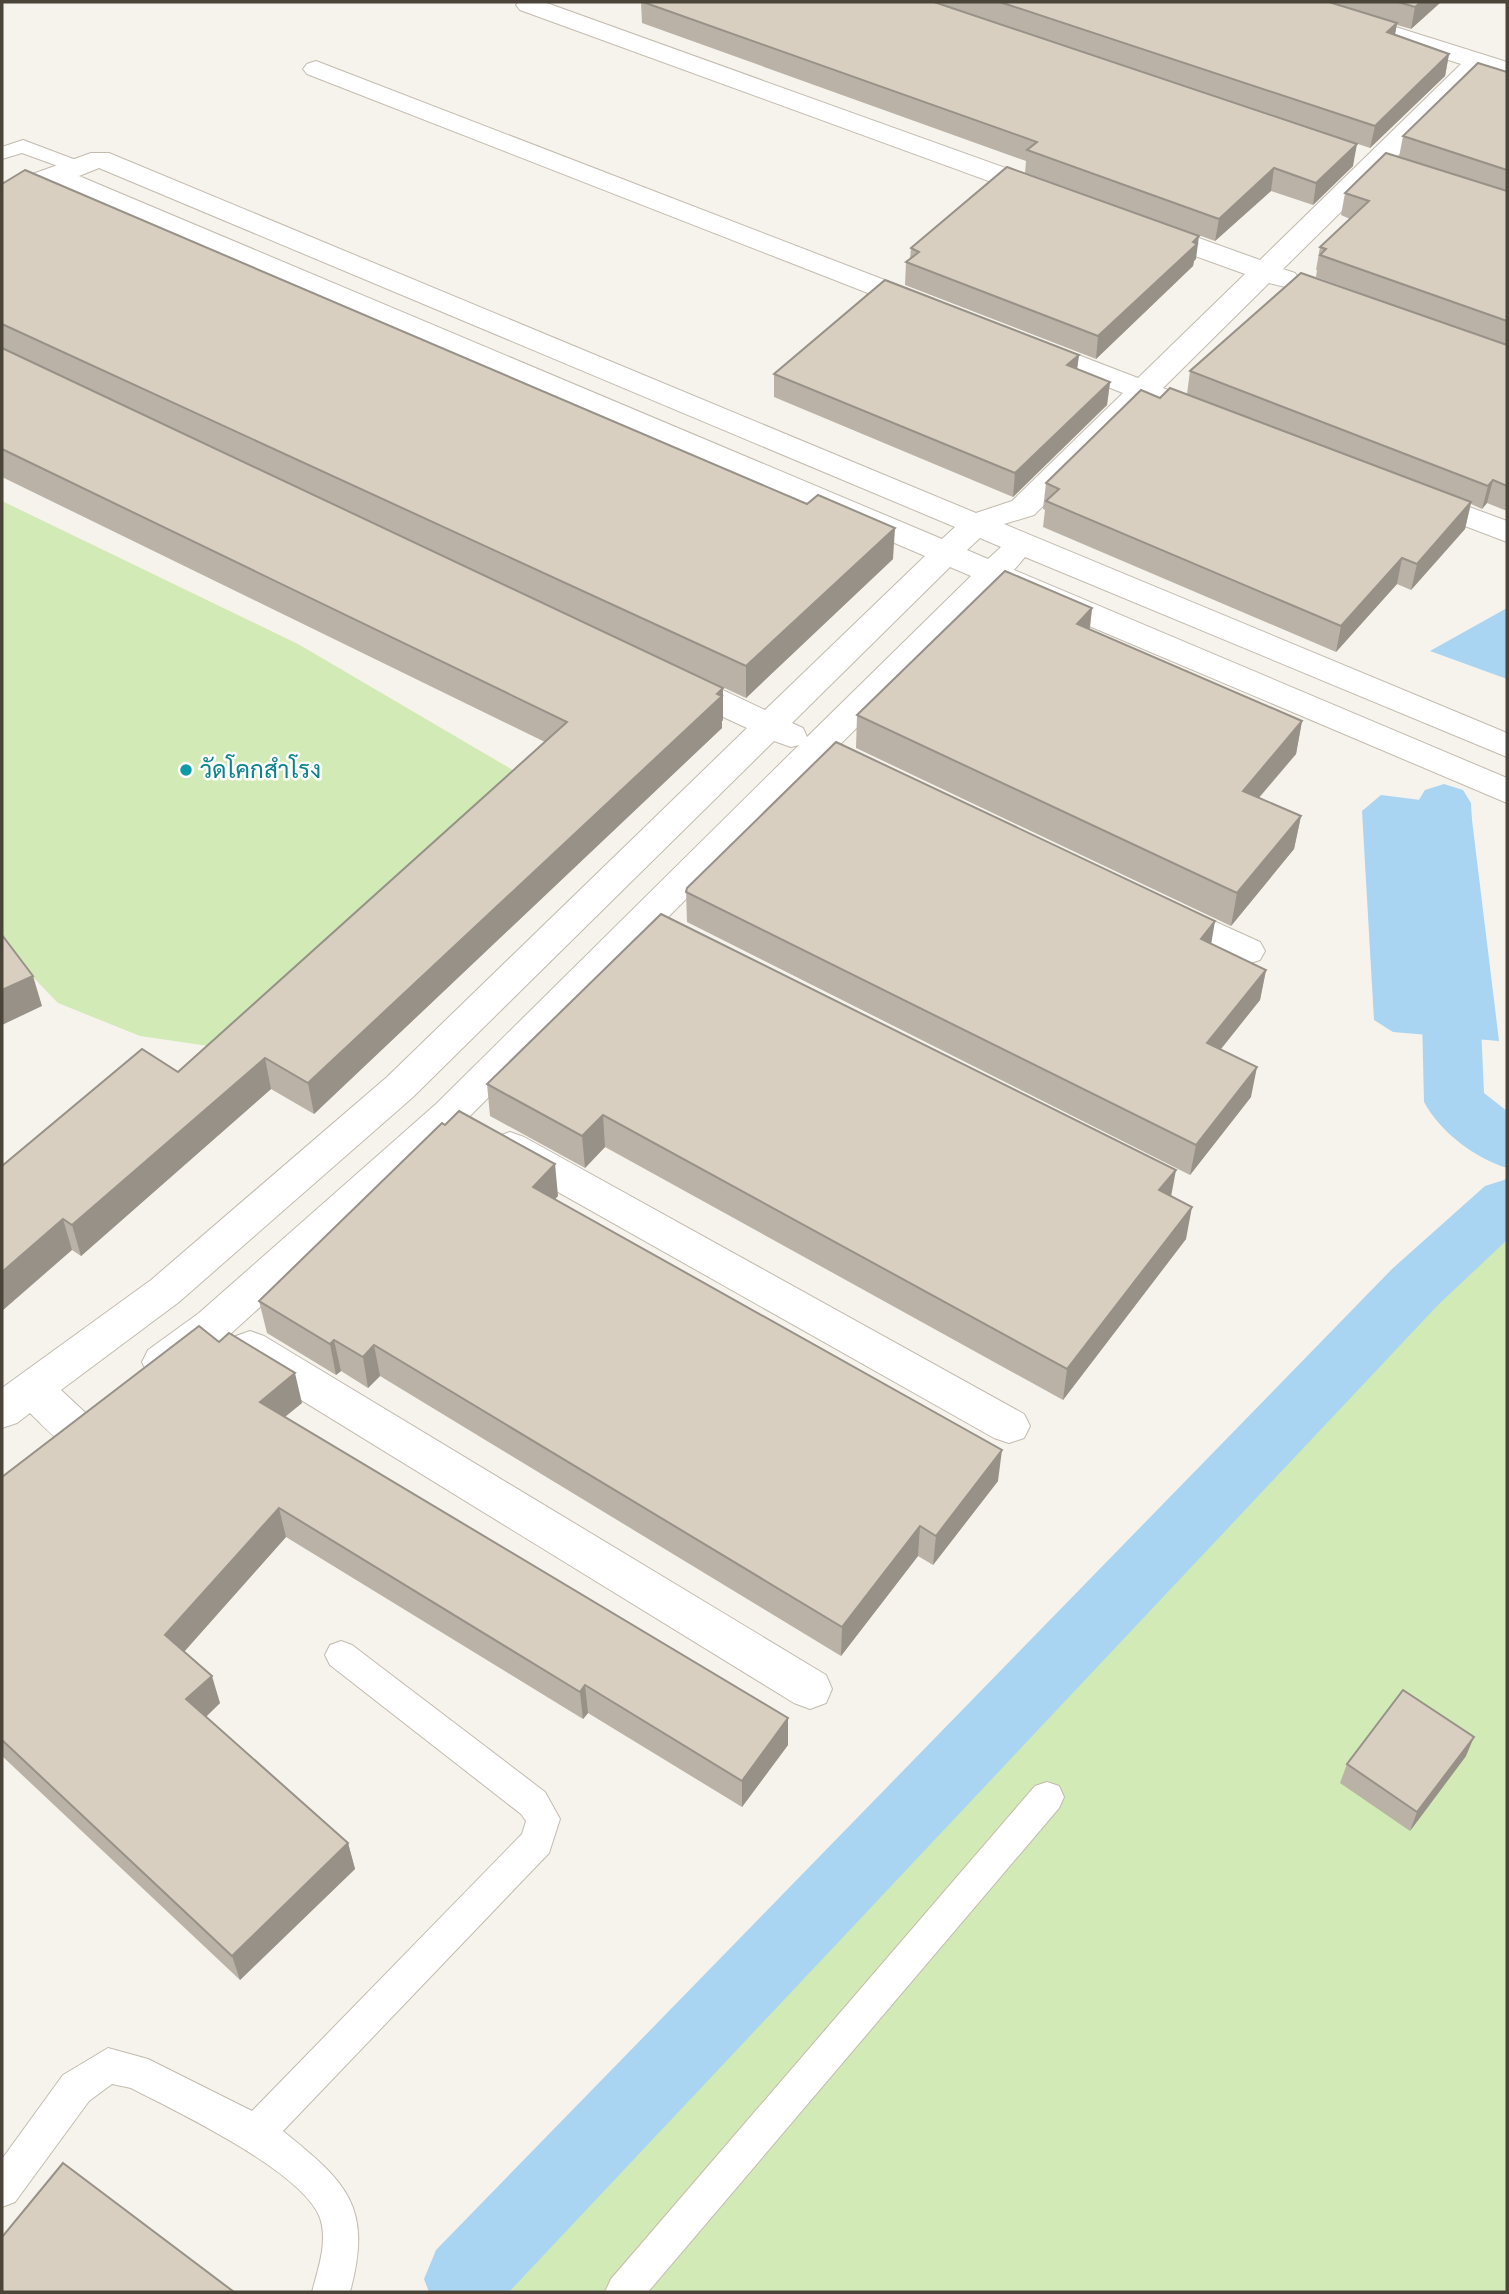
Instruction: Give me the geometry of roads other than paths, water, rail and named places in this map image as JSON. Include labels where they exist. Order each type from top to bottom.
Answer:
[{"type":"street","points":[[1291,2],[1507,70]]},
{"type":"street","points":[[529,5],[1067,200]]},
{"type":"street","points":[[139,1381],[213,1325],[449,1114],[730,833],[829,753],[897,667],[993,571],[1023,525],[1142,390],[1479,61]]},
{"type":"street","points":[[316,69],[949,315]]},
{"type":"street","points":[[2,194],[100,159],[977,523],[1023,525],[1143,592],[1507,746]]},
{"type":"street","points":[[66,171],[211,241],[1507,791]]},
{"type":"street","points":[[211,241],[245,219]]},
{"type":"street","points":[[1120,219],[1315,290]]},
{"type":"street","points":[[313,284],[345,260]]},
{"type":"street","points":[[422,330],[454,305]]},
{"type":"street","points":[[1000,335],[1194,410]]},
{"type":"street","points":[[527,374],[559,349]]},
{"type":"street","points":[[635,419],[666,393]]},
{"type":"street","points":[[754,470],[784,443]]},
{"type":"street","points":[[1390,486],[1507,532]]},
{"type":"street","points":[[75,1429],[17,1400],[165,1291],[400,1087],[977,523]]},
{"type":"street","points":[[1113,622],[1143,592]]},
{"type":"street","points":[[1210,663],[1237,632]]},
{"type":"street","points":[[851,646],[897,667]]},
{"type":"street","points":[[656,672],[829,753]]},
{"type":"street","points":[[1308,705],[1335,673]]},
{"type":"street","points":[[1430,758],[1457,725]]},
{"type":"street","points":[[683,810],[730,833]]},
{"type":"street","points":[[596,894],[682,937]]},
{"type":"street","points":[[1137,898],[1247,951]]},
{"type":"street","points":[[500,988],[549,1014]]},
{"type":"street","points":[[400,1087],[1009,1426]]},
{"type":"street","points":[[288,1184],[335,1216]]},
{"type":"street","points":[[165,1291],[213,1325],[810,1689]]},
{"type":"lane","points":[[2,153],[23,146],[66,171]]},
{"type":"lane","points":[[256,2133],[537,1842],[543,1819],[533,1802],[341,1655]]},
{"type":"lane","points":[[624,2292],[1047,1797]]},
{"type":"lane","points":[[2,2189],[76,2088],[108,2066],[135,2071],[256,2133],[330,2196],[341,2220],[341,2263],[331,2292]]},
{"type":"water","points":[[1507,608],[1507,679],[1430,651]]},
{"type":"water","points":[[1381,795],[1444,803],[1471,812],[1499,1041],[1393,1032],[1374,1020],[1362,811]]},
{"type":"waterway","points":[[1444,803],[1454,1102],[1507,1145]]},
{"type":"waterway","points":[[465,2279],[1415,1287],[1507,1203]]},
{"type":"place","name":"วัดโคกสำโรง","points":[[186,770]]}]
